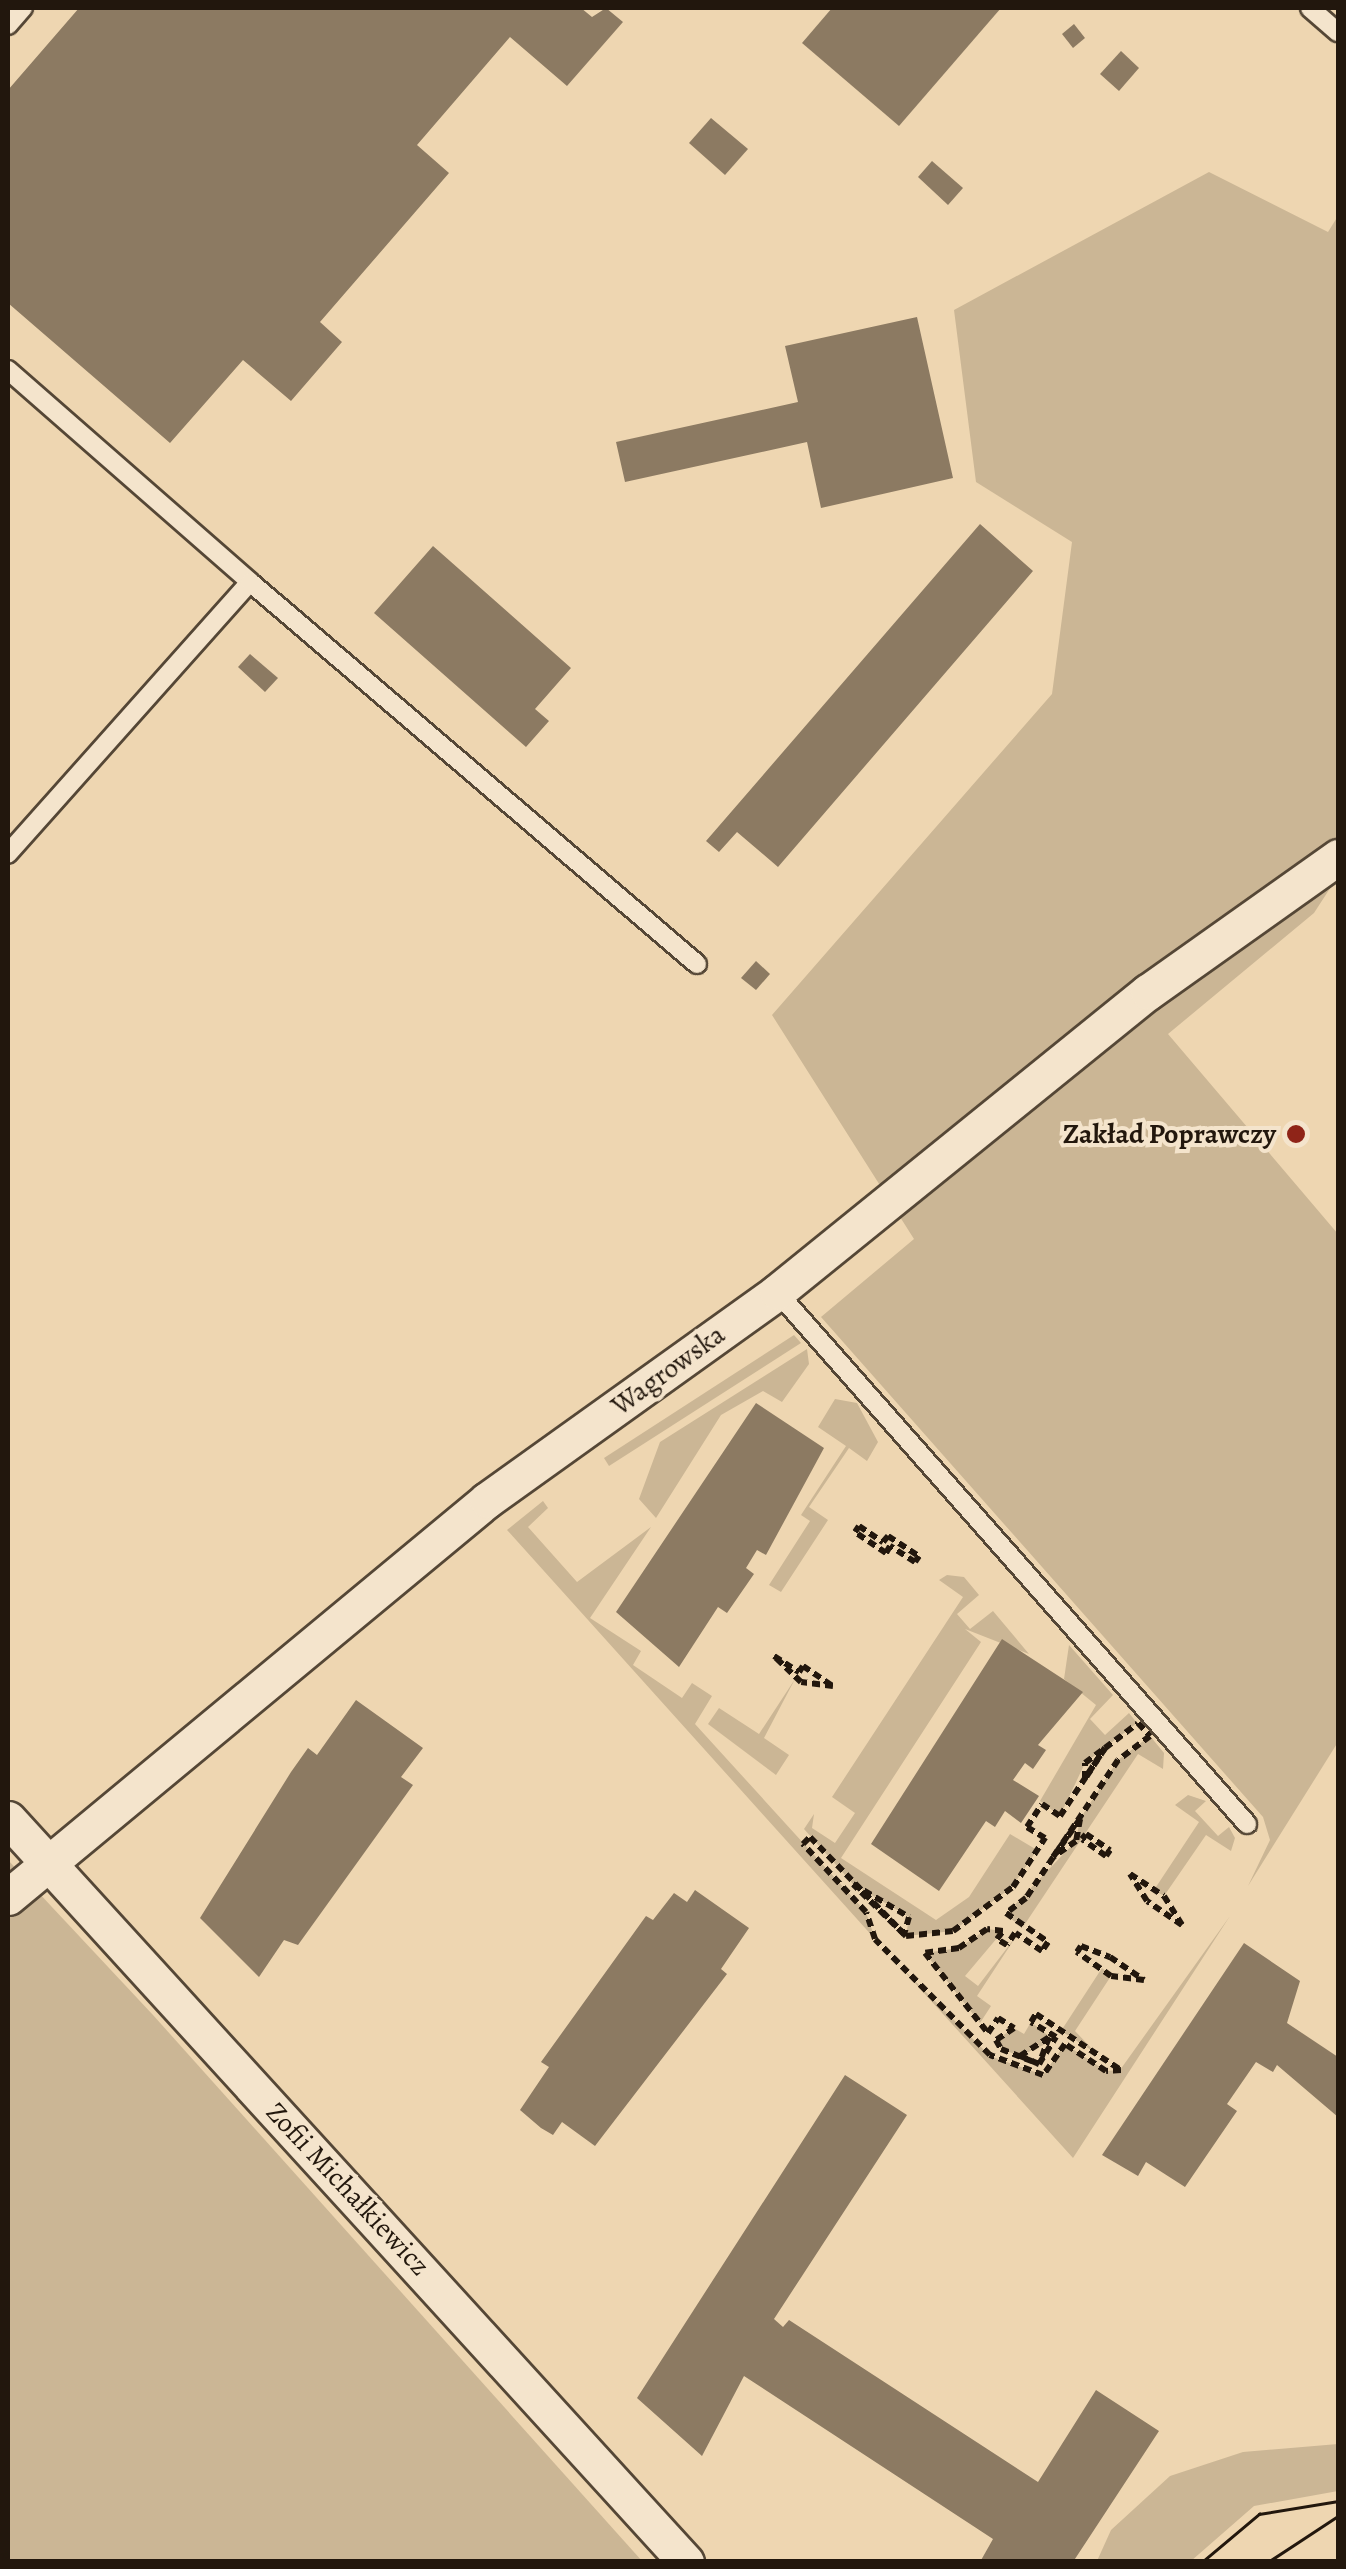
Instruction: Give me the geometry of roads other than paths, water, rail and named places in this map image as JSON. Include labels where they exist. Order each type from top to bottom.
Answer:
[{"type":"street","name":"Wagrowska","points":[[8,1896],[486,1500],[777,1292],[1148,992],[1338,858]]},
{"type":"street","name":"Zofii Michałkiewicz","points":[[8,1819],[686,2562]]},
{"type":"lane","points":[[8,25],[23,8]]},
{"type":"lane","points":[[1310,8],[1338,32]]},
{"type":"lane","points":[[8,370],[696,964]]},
{"type":"lane","points":[[8,854],[250,582]]},
{"type":"lane","points":[[777,1292],[1247,1824]]},
{"type":"tram line","points":[[1202,2562],[1259,2514],[1338,2501]]},
{"type":"tram line","points":[[1268,2562],[1338,2516]]},
{"type":"place","name":"Zakład Poprawczy","points":[[1296,1134]]}]
